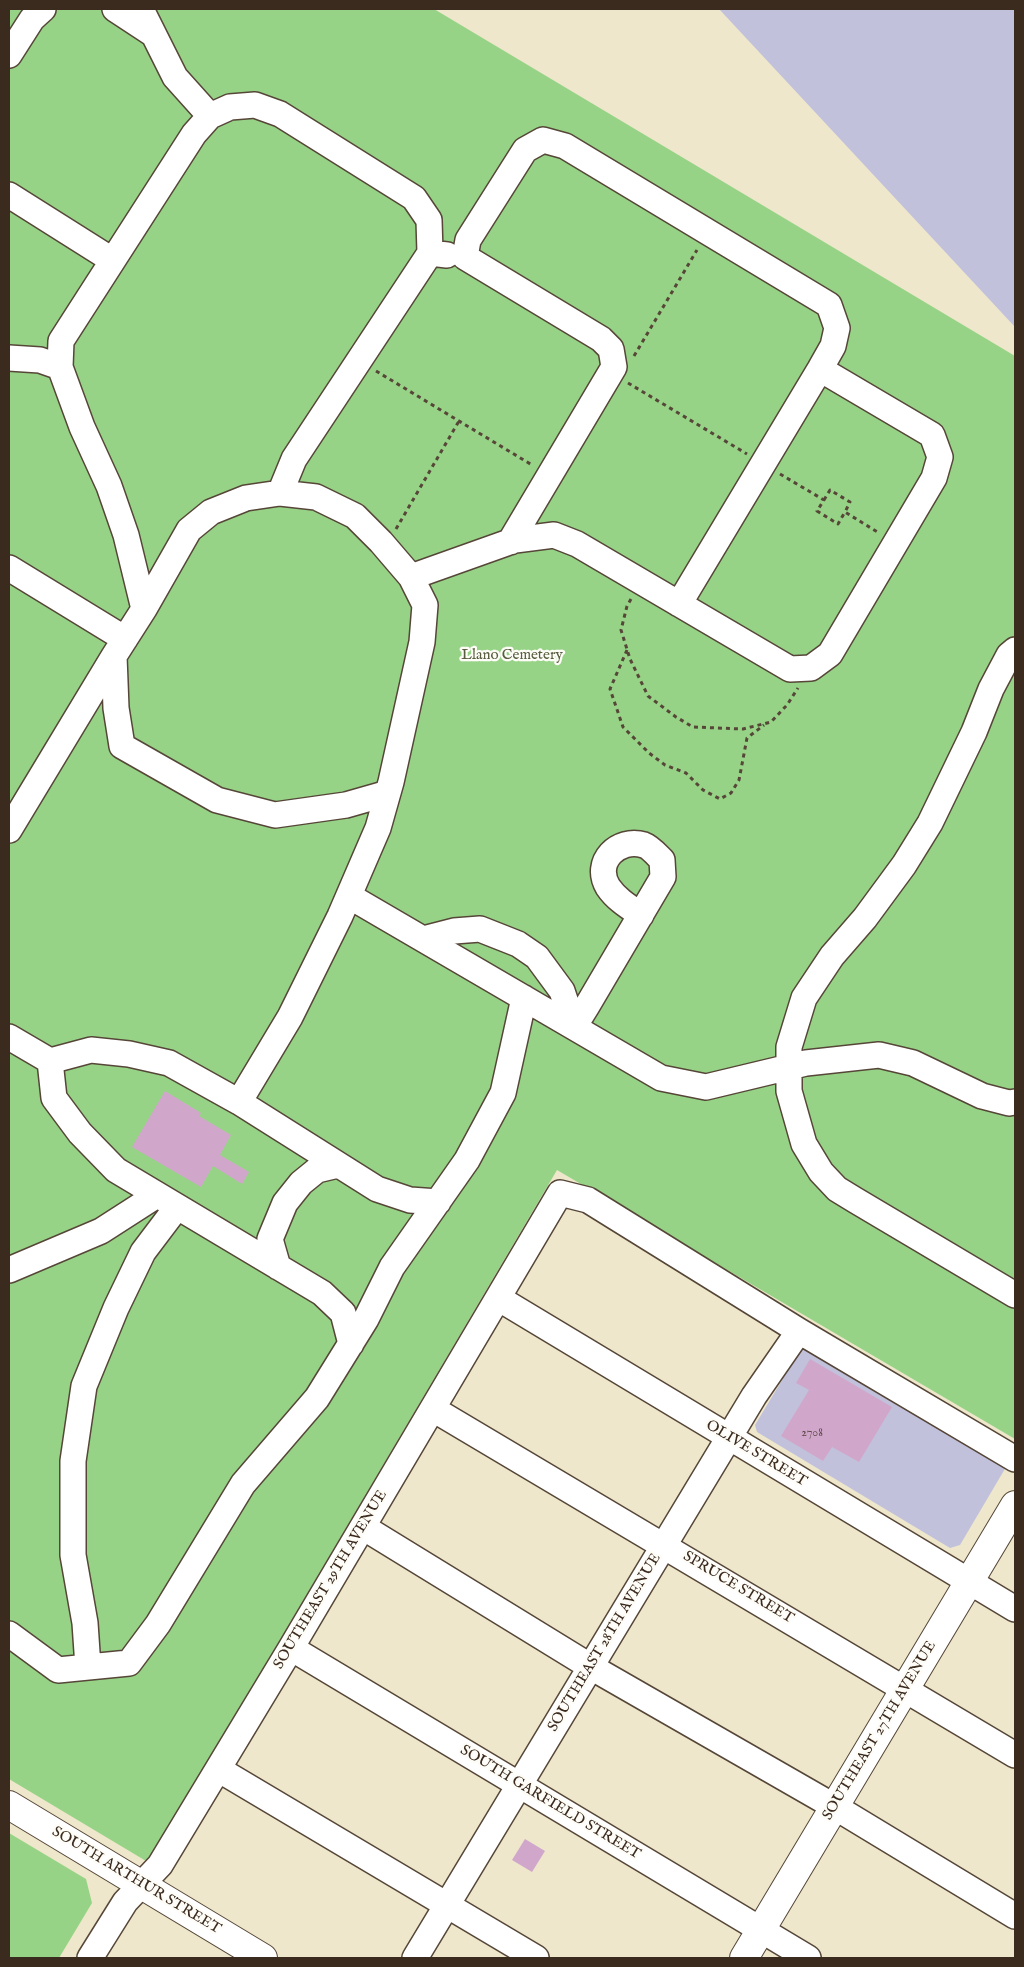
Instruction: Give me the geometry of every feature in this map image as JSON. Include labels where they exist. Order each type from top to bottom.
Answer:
[{"type":"main road","name":"SOUTHEAST 27TH AVENUE","points":[[744,1958],[1015,1505]]},
{"type":"main road","name":"SOUTH ARTHUR STREET","points":[[9,1805],[263,1958]]},
{"type":"street","points":[[9,55],[32,18],[43,9]]},
{"type":"street","points":[[115,9],[153,34]]},
{"type":"street","points":[[141,9],[175,77],[210,116]]},
{"type":"street","points":[[144,609],[126,535],[109,486],[82,426],[60,367],[60,341],[194,134],[210,116],[230,107],[255,105],[280,114],[414,198],[429,220],[430,253],[294,459],[280,493]]},
{"type":"street","points":[[465,256],[468,240],[525,150],[543,140],[564,146],[829,305],[837,328],[833,346],[679,604]]},
{"type":"street","points":[[9,195],[112,260]]},
{"type":"street","points":[[430,253],[465,256],[601,339],[611,349],[614,367],[510,542]]},
{"type":"street","points":[[9,358],[40,360],[60,367]]},
{"type":"street","points":[[411,577],[510,542],[554,535],[577,544],[790,669],[811,668],[830,654],[934,478],[940,457],[932,435],[820,368]]},
{"type":"street","points":[[10,824],[144,609],[188,530],[211,512],[246,498],[280,493],[316,497],[355,516],[385,546],[411,577],[425,605],[422,642],[388,793],[378,828],[349,896],[290,1017],[239,1102]]},
{"type":"street","points":[[9,568],[120,647]]},
{"type":"street","points":[[120,647],[116,708],[122,746],[217,800],[275,815],[346,805],[388,793]]},
{"type":"street","points":[[1015,650],[1009,655],[990,689],[974,732],[930,823],[904,865],[865,918],[832,956],[804,998],[789,1047],[790,1091],[804,1144],[821,1172],[837,1189],[1015,1295]]},
{"type":"street","points":[[349,896],[661,1078],[706,1087],[806,1063],[879,1055],[912,1063],[982,1096],[1009,1103],[1015,1102]]},
{"type":"street","points":[[574,1027],[640,915]]},
{"type":"street","points":[[423,939],[454,930],[480,929],[518,944],[538,957],[562,991],[574,1027]]},
{"type":"street","points":[[9,1634],[58,1670],[129,1663],[158,1624],[243,1484],[317,1398],[366,1319],[392,1267],[467,1160],[503,1093],[524,998]]},
{"type":"street","points":[[9,1037],[50,1061],[91,1050],[129,1054],[169,1063],[239,1102],[377,1189],[410,1200],[438,1202]]},
{"type":"street","points":[[50,1061],[54,1098],[80,1133],[116,1170],[322,1293],[343,1313],[351,1344]]},
{"type":"street","points":[[278,1267],[270,1239],[286,1203],[301,1183],[317,1170],[338,1164]]},
{"type":"street","name":"SOUTHEAST 29TH AVENUE","points":[[90,1958],[124,1902],[160,1865],[291,1648],[560,1193],[588,1200],[799,1331]]},
{"type":"street","points":[[9,1270],[167,1201]]},
{"type":"street","points":[[88,1667],[85,1623],[73,1555],[73,1461],[84,1386],[116,1308],[167,1201]]},
{"type":"street","name":"OLIVE STREET","points":[[498,1298],[1015,1609]]},
{"type":"street","points":[[799,1331],[1015,1458]]},
{"type":"street","name":"SOUTHEAST 28TH AVENUE","points":[[415,1958],[754,1396],[799,1331]]},
{"type":"street","name":"SPRUCE STREET","points":[[433,1408],[1015,1754]]},
{"type":"street","points":[[363,1527],[591,1667],[835,1807],[1015,1916]]},
{"type":"street","name":"SOUTH GARFIELD STREET","points":[[291,1648],[808,1958]]},
{"type":"street","points":[[218,1769],[536,1958]]},
{"type":"path","points":[[631,361],[708,232]]},
{"type":"path","points":[[359,361],[550,475]]},
{"type":"path","points":[[385,546],[460,421]]},
{"type":"path","points":[[824,500],[830,490],[850,502],[845,512]]},
{"type":"path","points":[[642,582],[627,606],[621,630],[627,649],[648,696],[676,718],[692,727],[743,729],[771,722],[787,705],[800,685],[802,668]]},
{"type":"path","points":[[627,649],[610,689],[623,727],[648,753],[665,765],[686,773],[703,790],[720,799],[731,793],[739,780],[747,738],[767,723]]},
{"type":"shaded area","points":[[719,9],[1015,9],[1015,327]]},
{"type":"shaded area","points":[[805,1342],[1009,1462],[960,1545],[950,1548],[757,1432],[755,1425]]},
{"type":"green space","name":"Llano Cemetery","points":[[9,9],[434,9],[1015,356],[1015,1439],[557,1170],[150,1861],[146,1861],[9,1779]]},
{"type":"green space","points":[[9,1833],[86,1879],[92,1903],[59,1958],[9,1958]]},
{"type":"building","points":[[165,1091],[201,1113],[199,1116],[231,1135],[220,1155],[249,1172],[242,1184],[213,1166],[201,1187],[132,1147]]},
{"type":"building","points":[[810,1359],[892,1407],[859,1462],[832,1447],[823,1461],[781,1436],[809,1390],[796,1383]]},
{"type":"building","points":[[525,1839],[545,1851],[532,1872],[512,1860]]}]
